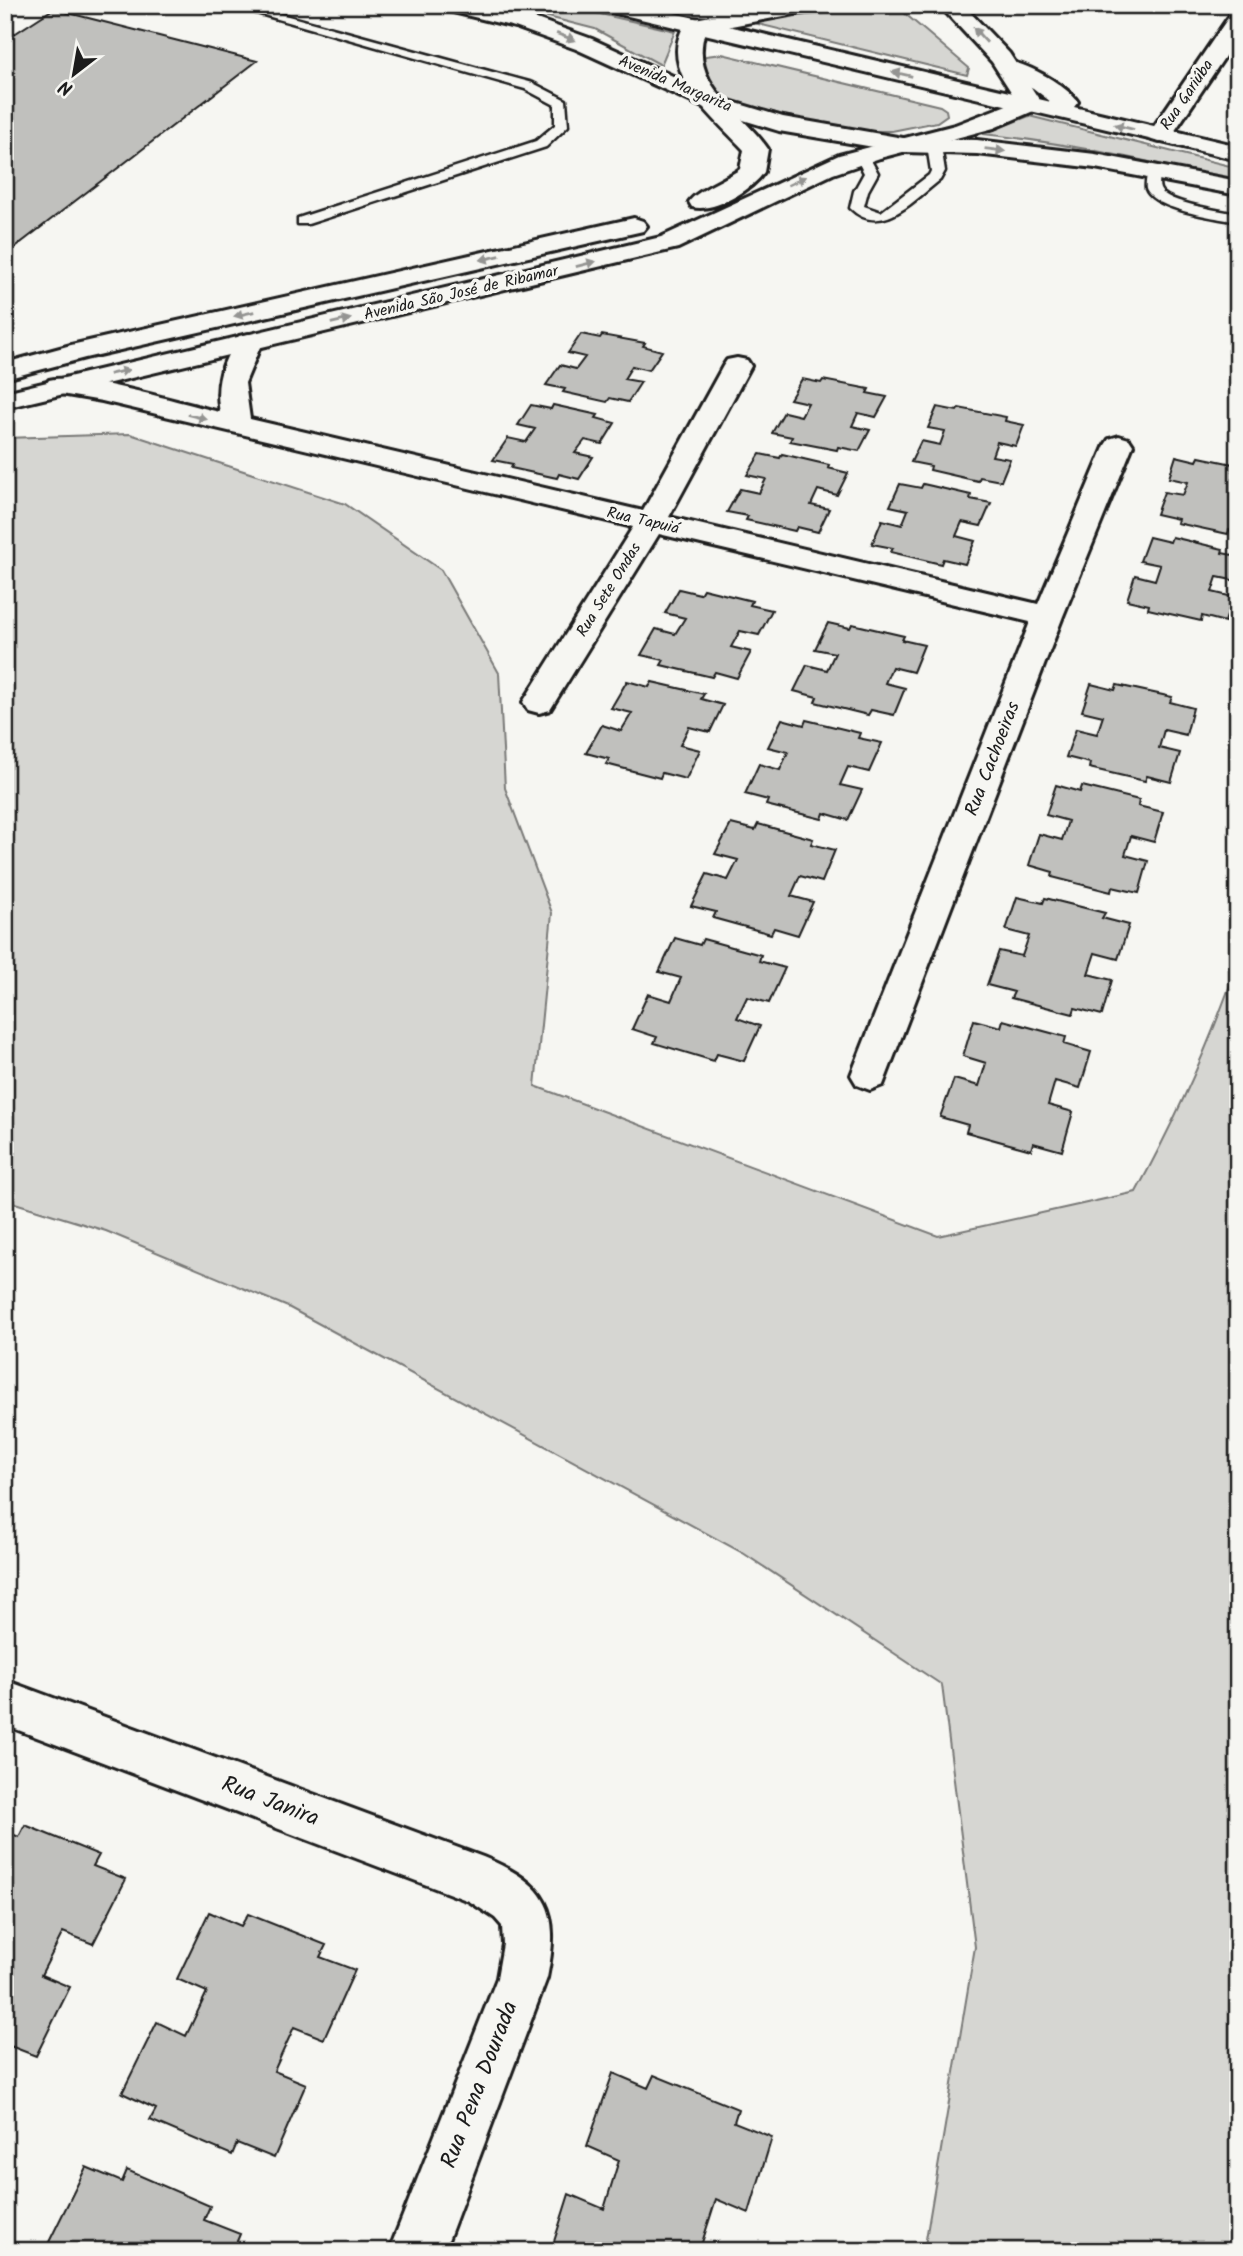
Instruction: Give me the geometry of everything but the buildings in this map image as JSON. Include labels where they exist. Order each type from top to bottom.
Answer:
[{"type":"street","name":"Avenida Margarita","points":[[453,5],[523,22],[584,44],[715,104],[797,128],[903,145]]},
{"type":"street","points":[[695,26],[805,5]]},
{"type":"street","points":[[950,5],[975,28],[1007,67],[1030,104]]},
{"type":"street","points":[[620,7],[768,11]]},
{"type":"street","points":[[620,7],[1238,153]]},
{"type":"street","name":"Rua Gariúba","points":[[1160,135],[1238,20]]},
{"type":"street","points":[[695,26],[687,55],[690,71],[715,104]]},
{"type":"street","points":[[1007,67],[1041,83],[1084,117]]},
{"type":"street","name":"Avenida São José de Ribamar","points":[[5,371],[668,215],[715,196],[752,172],[756,149],[715,104]]},
{"type":"street","points":[[903,145],[974,129],[1002,119],[1030,104]]},
{"type":"street","points":[[903,145],[977,148],[1095,161],[1238,188]]},
{"type":"street","name":"Avenida São José de Ribamar","points":[[5,400],[670,243],[704,230],[801,179],[862,156],[903,145]]},
{"type":"street","points":[[668,215],[704,230]]},
{"type":"street","points":[[162,333],[177,358]]},
{"type":"street","points":[[238,427],[229,398],[230,382],[249,342]]},
{"type":"street","name":"Rua Sete Ondas","points":[[539,702],[651,523],[737,366]]},
{"type":"street","name":"Rua Tapuiá","points":[[59,386],[102,393],[1048,617]]},
{"type":"street","name":"Rua Cachoeiras","points":[[870,1075],[1048,617],[1119,445]]},
{"type":"street","name":"Rua Janira","points":[[5,1702],[483,1882],[507,1894],[527,1915]]},
{"type":"street","name":"Rua Pena Dourada","points":[[416,2251],[522,1979],[529,1942],[527,1915]]},
{"type":"lane","points":[[234,5],[529,86],[561,103],[562,126],[541,144],[303,220]]},
{"type":"lane","points":[[862,156],[871,173],[861,191],[857,208],[870,215],[884,216],[934,177],[937,170],[934,146]]},
{"type":"lane","points":[[1154,172],[1153,189],[1157,196],[1169,202],[1238,218]]},
{"type":"shaded area","points":[[501,5],[561,5],[675,31],[661,65],[595,29]]},
{"type":"shaded area","points":[[896,6],[969,68],[967,75],[746,21]]},
{"type":"shaded area","points":[[722,54],[940,106],[946,110],[947,115],[937,122],[892,131],[846,131],[726,100],[695,76],[694,65],[706,56]]},
{"type":"shaded area","points":[[1029,116],[1238,168],[1238,182],[1080,148],[983,134]]},
{"type":"shaded area","points":[[130,434],[345,504],[441,570],[499,673],[505,788],[552,913],[535,1086],[938,1236],[1136,1192],[1192,1080],[1238,962],[1238,2251],[924,2251],[975,1947],[942,1685],[743,1553],[288,1307],[106,1231],[5,1200],[5,438]]}]
